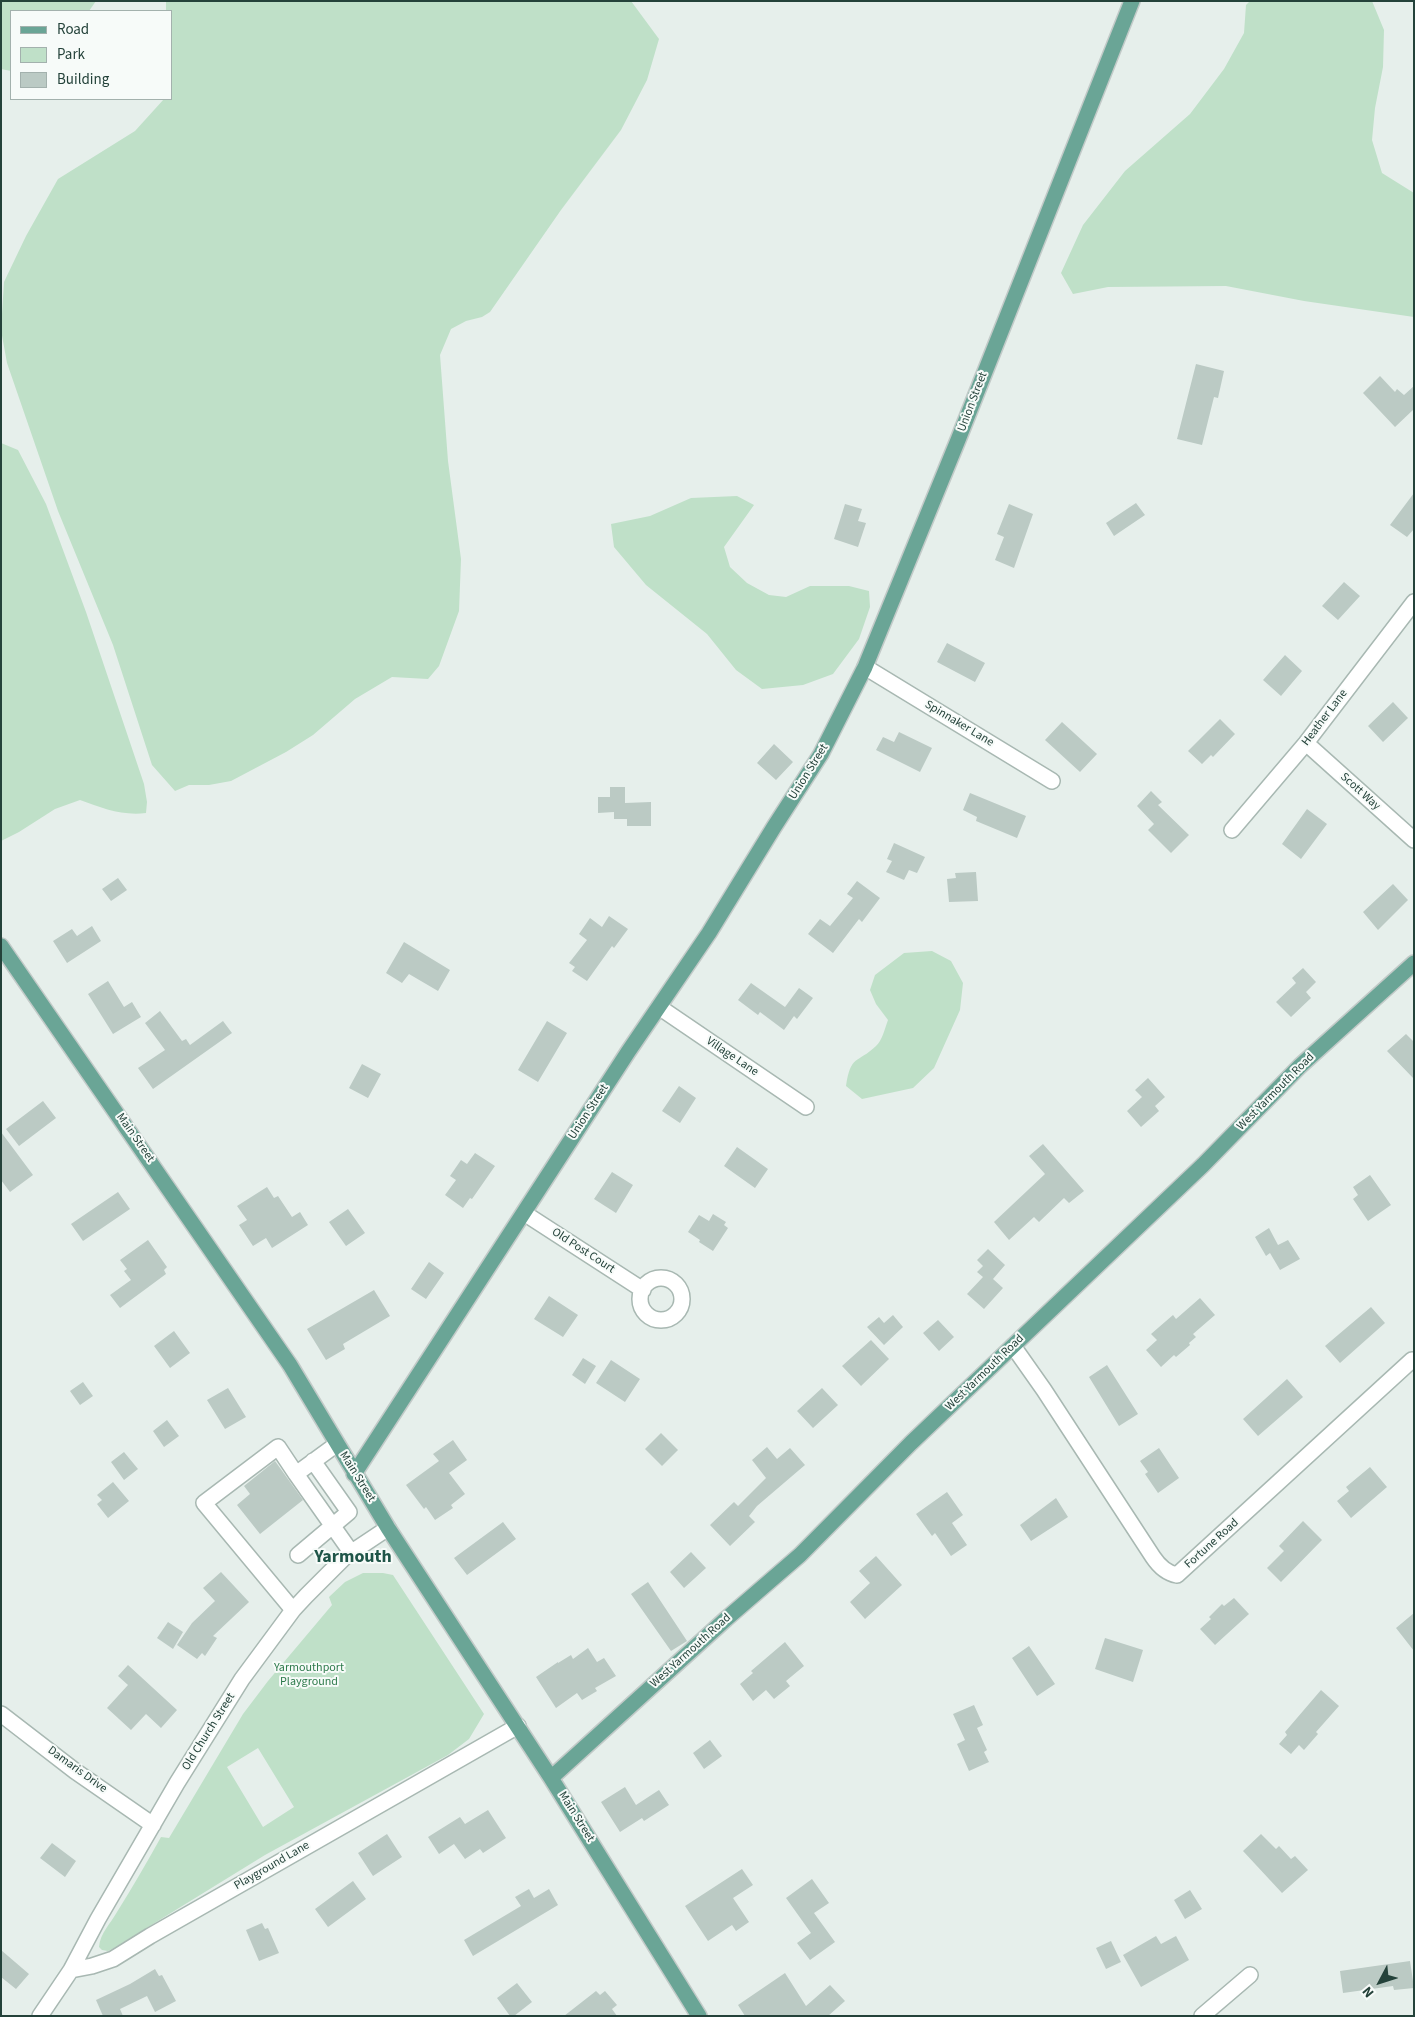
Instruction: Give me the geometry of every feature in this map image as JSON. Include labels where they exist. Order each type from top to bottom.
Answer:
[{"type":"main road","name":"Union Street","points":[[354,1474],[709,932],[822,754],[865,667],[958,440],[1132,1]]},
{"type":"main road","name":"Main Street","points":[[1,946],[290,1365],[354,1474],[552,1778],[699,2016]]},
{"type":"main road","name":"West Yarmouth Road","points":[[552,1778],[726,1619],[800,1555],[911,1443],[1203,1165],[1300,1066],[1414,963]]},
{"type":"street","name":"Heather Lane","points":[[1232,830],[1306,743],[1414,602]]},
{"type":"street","name":"Spinnaker Lane","points":[[865,667],[1052,781]]},
{"type":"street","name":"Scott Way","points":[[1306,743],[1414,840]]},
{"type":"street","name":"Village Lane","points":[[659,1007],[806,1107]]},
{"type":"street","name":"Old Post Court","points":[[524,1212],[643,1290]]},
{"type":"street","name":"Fortune Road","points":[[1013,1346],[1044,1390],[1153,1557],[1164,1570],[1177,1575],[1412,1360]]},
{"type":"street","points":[[296,1474],[337,1444]]},
{"type":"street","points":[[293,1610],[204,1503],[278,1447],[351,1552]]},
{"type":"street","points":[[298,1555],[350,1512],[313,1461]]},
{"type":"street","name":"Old Church Street","points":[[71,1970],[98,1918],[242,1679],[293,1610],[351,1552],[388,1528]]},
{"type":"street","name":"Damaris Drive","points":[[1,1714],[75,1771],[153,1825]]},
{"type":"street","name":"Playground Lane","points":[[71,1970],[92,1966],[114,1958],[518,1726]]},
{"type":"street","points":[[40,2016],[71,1970]]},
{"type":"street","points":[[1202,2016],[1250,1975]]},
{"type":"green space","points":[[1,1],[96,1],[90,10],[10,10],[10,71],[1,69]]},
{"type":"green space","points":[[166,1],[631,1],[659,39],[647,80],[621,130],[561,210],[490,312],[451,329],[440,355],[448,461],[461,559],[459,611],[439,666],[428,679],[392,677],[355,699],[313,735],[286,752],[231,781],[209,785],[189,785],[175,791],[152,765],[113,645],[58,511],[7,363],[1,330],[4,282],[26,236],[58,179],[135,131],[163,100],[172,100],[172,10],[166,10]]},
{"type":"green space","points":[[1250,1],[1372,1],[1384,30],[1383,67],[1375,108],[1372,140],[1382,173],[1414,193],[1414,317],[1304,301],[1226,286],[1108,287],[1073,294],[1061,273],[1083,225],[1125,171],[1190,114],[1224,69],[1244,33],[1246,5]]},
{"type":"green space","points":[[1,443],[18,450],[46,504],[86,612],[144,784],[147,802],[146,813],[137,814],[112,811],[80,800],[55,809],[1,841]]},
{"type":"green space","points":[[737,496],[754,505],[724,547],[730,567],[747,583],[769,595],[786,597],[810,586],[849,586],[869,591],[870,607],[859,639],[833,674],[803,685],[762,689],[736,670],[707,634],[646,585],[614,547],[611,524],[650,516],[691,498]]},
{"type":"green space","points":[[932,951],[951,961],[963,983],[960,1010],[934,1068],[913,1088],[862,1099],[846,1086],[850,1069],[856,1061],[878,1044],[888,1020],[876,1004],[870,990],[875,975],[904,953]]},
{"type":"green space","name":"Yarmouthport Playground","points":[[363,1573],[393,1575],[484,1714],[469,1739],[448,1755],[265,1855],[114,1948],[108,1951],[102,1950],[99,1947],[104,1933],[161,1837],[169,1838],[243,1714],[268,1681],[332,1605],[329,1597],[345,1582]],"holes":[[[258,1748],[294,1807],[263,1827],[227,1767]]]},
{"type":"building","points":[[1196,364],[1224,371],[1218,398],[1214,397],[1202,445],[1177,439]]},
{"type":"building","points":[[1380,376],[1395,392],[1397,389],[1404,395],[1414,386],[1414,409],[1395,427],[1363,393]]},
{"type":"building","points":[[1414,493],[1414,529],[1407,537],[1390,525]]},
{"type":"building","points":[[1136,503],[1145,515],[1114,536],[1106,523]]},
{"type":"building","points":[[845,504],[862,509],[858,521],[866,523],[858,547],[834,539]]},
{"type":"building","points":[[1009,504],[1033,514],[1014,568],[995,560],[1004,537],[997,534]]},
{"type":"building","points":[[1344,582],[1360,596],[1338,620],[1322,606]]},
{"type":"building","points":[[947,643],[985,663],[975,682],[937,662]]},
{"type":"building","points":[[1285,655],[1302,671],[1281,696],[1263,680]]},
{"type":"building","points":[[1393,702],[1408,718],[1383,742],[1368,726]]},
{"type":"building","points":[[1220,719],[1235,734],[1213,757],[1211,755],[1202,764],[1188,751]]},
{"type":"building","points":[[1062,722],[1097,754],[1080,772],[1045,740]]},
{"type":"building","points":[[899,732],[932,748],[920,772],[876,750],[883,737],[894,742]]},
{"type":"building","points":[[774,744],[793,762],[776,780],[757,763]]},
{"type":"building","points":[[610,787],[625,787],[625,803],[651,802],[651,826],[627,826],[627,819],[614,819],[614,812],[598,813],[598,797],[610,797]]},
{"type":"building","points":[[1151,791],[1162,802],[1158,805],[1189,835],[1171,853],[1148,830],[1154,824],[1137,806]]},
{"type":"building","points":[[970,793],[1026,816],[1017,838],[976,821],[977,817],[963,810]]},
{"type":"building","points":[[1307,809],[1327,824],[1301,859],[1282,844]]},
{"type":"building","points":[[894,843],[925,857],[917,873],[909,870],[904,880],[886,872],[892,861],[887,859]]},
{"type":"building","points":[[976,872],[978,901],[949,902],[947,879],[956,878],[955,873]]},
{"type":"building","points":[[118,878],[127,890],[111,901],[102,889]]},
{"type":"building","points":[[857,881],[880,898],[862,922],[859,919],[833,953],[808,934],[820,919],[830,926],[853,898],[847,894]]},
{"type":"building","points":[[1393,884],[1408,900],[1378,930],[1363,912]]},
{"type":"building","points":[[609,916],[628,929],[614,948],[612,946],[587,981],[572,971],[575,967],[569,963],[587,940],[579,934],[590,918],[602,927]]},
{"type":"building","points":[[92,926],[101,941],[67,963],[53,941],[72,929],[77,936]]},
{"type":"building","points":[[404,942],[450,970],[438,991],[409,974],[402,983],[386,973]]},
{"type":"building","points":[[1303,968],[1316,982],[1306,992],[1311,998],[1291,1017],[1276,1002],[1296,983],[1292,978]]},
{"type":"building","points":[[108,981],[124,1007],[132,1002],[141,1017],[113,1034],[88,994]]},
{"type":"building","points":[[751,983],[785,1007],[799,988],[813,998],[797,1019],[794,1016],[784,1030],[760,1012],[758,1015],[738,1000]]},
{"type":"building","points":[[160,1011],[182,1041],[186,1039],[190,1045],[223,1021],[232,1033],[153,1089],[138,1068],[165,1050],[145,1023]]},
{"type":"building","points":[[547,1021],[567,1033],[538,1082],[518,1070]]},
{"type":"building","points":[[1406,1034],[1414,1042],[1414,1079],[1387,1051]]},
{"type":"building","points":[[362,1064],[381,1074],[368,1098],[349,1088]]},
{"type":"building","points":[[1148,1078],[1165,1097],[1155,1106],[1159,1111],[1141,1127],[1127,1111],[1142,1097],[1135,1090]]},
{"type":"building","points":[[679,1086],[696,1098],[680,1123],[662,1111]]},
{"type":"building","points":[[43,1101],[56,1118],[19,1146],[6,1129]]},
{"type":"building","points":[[1,1132],[33,1175],[10,1192],[1,1180]]},
{"type":"building","points":[[1043,1144],[1084,1191],[1069,1203],[1064,1198],[1039,1222],[1034,1217],[1009,1240],[994,1222],[1045,1174],[1029,1156]]},
{"type":"building","points":[[737,1147],[768,1169],[755,1188],[724,1166]]},
{"type":"building","points":[[475,1153],[495,1166],[472,1199],[470,1198],[463,1208],[445,1195],[456,1180],[450,1176],[461,1160],[467,1164]]},
{"type":"building","points":[[612,1172],[633,1185],[616,1213],[594,1199]]},
{"type":"building","points":[[1370,1175],[1391,1205],[1368,1221],[1353,1199],[1358,1195],[1353,1187]]},
{"type":"building","points":[[267,1187],[274,1198],[278,1196],[292,1217],[300,1212],[308,1225],[272,1248],[266,1238],[253,1246],[239,1225],[247,1220],[237,1206]]},
{"type":"building","points":[[118,1192],[130,1209],[83,1241],[71,1224]]},
{"type":"building","points":[[348,1209],[365,1233],[346,1246],[329,1222]]},
{"type":"building","points":[[713,1214],[726,1222],[724,1225],[728,1228],[713,1251],[688,1232],[699,1215],[709,1221]]},
{"type":"building","points":[[1269,1228],[1278,1245],[1288,1240],[1300,1259],[1280,1270],[1270,1253],[1266,1256],[1255,1237]]},
{"type":"building","points":[[148,1240],[167,1267],[164,1270],[166,1274],[120,1308],[110,1295],[131,1280],[124,1271],[127,1269],[120,1260]]},
{"type":"building","points":[[988,1249],[1005,1265],[993,1279],[1003,1288],[984,1309],[967,1294],[983,1277],[977,1272],[983,1266],[977,1260]]},
{"type":"building","points":[[429,1262],[444,1273],[426,1299],[411,1289]]},
{"type":"building","points":[[374,1290],[390,1316],[343,1344],[345,1349],[326,1360],[307,1329]]},
{"type":"building","points":[[549,1296],[578,1315],[563,1337],[534,1319]]},
{"type":"building","points":[[1200,1298],[1215,1315],[1193,1334],[1196,1337],[1189,1343],[1190,1345],[1176,1357],[1174,1355],[1161,1367],[1146,1350],[1157,1340],[1151,1334],[1173,1315],[1176,1319]]},
{"type":"building","points":[[1371,1307],[1385,1323],[1340,1363],[1325,1346]]},
{"type":"building","points":[[893,1315],[903,1327],[884,1345],[867,1327],[879,1317],[884,1323]]},
{"type":"building","points":[[938,1320],[954,1337],[939,1351],[923,1333]]},
{"type":"building","points":[[174,1331],[190,1353],[170,1368],[154,1346]]},
{"type":"building","points":[[871,1340],[889,1359],[861,1386],[842,1366]]},
{"type":"building","points":[[583,1358],[596,1366],[585,1384],[572,1375]]},
{"type":"building","points":[[611,1360],[640,1379],[625,1402],[596,1383]]},
{"type":"building","points":[[1107,1365],[1138,1414],[1119,1426],[1089,1377]]},
{"type":"building","points":[[1287,1379],[1303,1397],[1258,1436],[1243,1419]]},
{"type":"building","points":[[83,1382],[93,1396],[80,1405],[70,1391]]},
{"type":"building","points":[[228,1388],[246,1417],[225,1429],[207,1400]]},
{"type":"building","points":[[822,1388],[838,1405],[813,1428],[797,1411]]},
{"type":"building","points":[[167,1420],[179,1436],[164,1447],[153,1431]]},
{"type":"building","points":[[661,1433],[678,1450],[662,1466],[645,1449]]},
{"type":"building","points":[[453,1440],[467,1460],[449,1473],[465,1494],[451,1505],[453,1508],[435,1520],[406,1485],[439,1461],[433,1454]]},
{"type":"building","points":[[767,1447],[777,1459],[790,1448],[805,1465],[757,1506],[749,1516],[755,1522],[730,1546],[710,1525],[734,1502],[738,1506],[766,1478],[752,1460]]},
{"type":"building","points":[[1159,1448],[1179,1478],[1158,1493],[1145,1474],[1148,1472],[1140,1461]]},
{"type":"building","points":[[124,1452],[138,1469],[124,1480],[111,1462]]},
{"type":"building","points":[[275,1461],[303,1500],[260,1534],[237,1505],[250,1494],[244,1486]]},
{"type":"building","points":[[1370,1467],[1387,1487],[1351,1518],[1337,1501],[1349,1491],[1346,1487]]},
{"type":"building","points":[[113,1482],[129,1501],[108,1518],[97,1504],[102,1500],[97,1495]]},
{"type":"building","points":[[947,1492],[963,1515],[952,1523],[967,1545],[951,1556],[935,1533],[932,1536],[916,1514]]},
{"type":"building","points":[[1056,1498],[1068,1517],[1031,1541],[1020,1525]]},
{"type":"building","points":[[1303,1521],[1322,1540],[1281,1582],[1267,1568],[1284,1551],[1279,1546]]},
{"type":"building","points":[[503,1522],[516,1539],[467,1575],[454,1558]]},
{"type":"building","points":[[691,1552],[706,1568],[684,1588],[670,1572]]},
{"type":"building","points":[[876,1556],[902,1585],[865,1619],[850,1602],[870,1583],[859,1571]]},
{"type":"building","points":[[221,1572],[249,1602],[213,1636],[217,1638],[205,1656],[202,1653],[197,1659],[177,1645],[192,1623],[215,1601],[203,1588]]},
{"type":"building","points":[[648,1582],[687,1641],[671,1651],[631,1594]]},
{"type":"building","points":[[1234,1598],[1249,1614],[1215,1645],[1200,1629],[1211,1619],[1209,1617],[1222,1604],[1224,1606]]},
{"type":"building","points":[[1414,1613],[1414,1651],[1396,1628]]},
{"type":"building","points":[[168,1622],[183,1632],[173,1649],[157,1638]]},
{"type":"building","points":[[1105,1638],[1143,1650],[1133,1682],[1095,1669]]},
{"type":"building","points":[[785,1642],[804,1666],[786,1681],[790,1686],[774,1699],[766,1690],[753,1701],[740,1684],[753,1673],[751,1671]]},
{"type":"building","points":[[1029,1646],[1055,1684],[1037,1696],[1012,1658]]},
{"type":"building","points":[[588,1648],[597,1662],[604,1658],[616,1676],[595,1688],[597,1691],[582,1700],[577,1693],[556,1708],[536,1677],[558,1662],[571,1655],[573,1659]]},
{"type":"building","points":[[128,1665],[177,1710],[161,1728],[146,1714],[131,1730],[107,1708],[128,1685],[118,1676]]},
{"type":"building","points":[[1321,1690],[1339,1706],[1316,1732],[1318,1734],[1304,1750],[1299,1745],[1291,1754],[1279,1744],[1287,1735],[1285,1732]]},
{"type":"building","points":[[974,1705],[983,1725],[977,1728],[987,1750],[984,1752],[989,1762],[969,1771],[957,1744],[965,1740],[953,1714]]},
{"type":"building","points":[[710,1740],[722,1756],[704,1769],[693,1753]]},
{"type":"building","points":[[625,1787],[636,1805],[659,1790],[669,1805],[644,1821],[642,1818],[620,1832],[601,1802]]},
{"type":"building","points":[[488,1810],[506,1838],[483,1853],[480,1849],[465,1859],[454,1844],[439,1854],[428,1837],[460,1817],[465,1824]]},
{"type":"building","points":[[387,1834],[402,1857],[373,1876],[358,1853]]},
{"type":"building","points":[[1261,1834],[1276,1849],[1279,1846],[1291,1859],[1295,1856],[1308,1870],[1282,1893],[1243,1851]]},
{"type":"building","points":[[52,1843],[76,1861],[65,1877],[40,1858]]},
{"type":"building","points":[[742,1869],[753,1885],[733,1898],[749,1922],[736,1931],[732,1925],[708,1941],[685,1906]]},
{"type":"building","points":[[812,1879],[829,1903],[814,1913],[835,1942],[810,1960],[797,1943],[811,1933],[786,1898]]},
{"type":"building","points":[[353,1881],[366,1899],[328,1927],[315,1909]]},
{"type":"building","points":[[529,1889],[534,1898],[549,1889],[558,1905],[473,1956],[464,1940],[521,1906],[515,1897]]},
{"type":"building","points":[[1190,1890],[1202,1909],[1185,1919],[1174,1900]]},
{"type":"building","points":[[262,1923],[265,1929],[268,1928],[279,1953],[259,1961],[246,1930]]},
{"type":"building","points":[[1156,1936],[1161,1944],[1176,1936],[1189,1960],[1141,1987],[1123,1955]]},
{"type":"building","points":[[1111,1941],[1121,1962],[1106,1969],[1096,1948]]},
{"type":"building","points":[[1,1950],[29,1974],[16,1989],[1,1977]]},
{"type":"building","points":[[1410,1961],[1414,1988],[1394,1990],[1393,1986],[1343,1993],[1340,1971]]},
{"type":"building","points":[[155,1969],[159,1976],[162,1975],[176,2001],[155,2012],[147,1996],[120,2009],[123,2016],[103,2016],[96,2000],[130,1984]]},
{"type":"building","points":[[785,1973],[806,2006],[830,1985],[845,2001],[828,2016],[745,2016],[738,2005]]},
{"type":"building","points":[[517,1983],[532,2002],[514,2016],[510,2016],[497,1998]]},
{"type":"building","points":[[596,1991],[600,1995],[605,1991],[617,2005],[612,2009],[617,2016],[564,2016]]},
{"type":"district","name":"Yarmouth","points":[[353,1558]]}]
